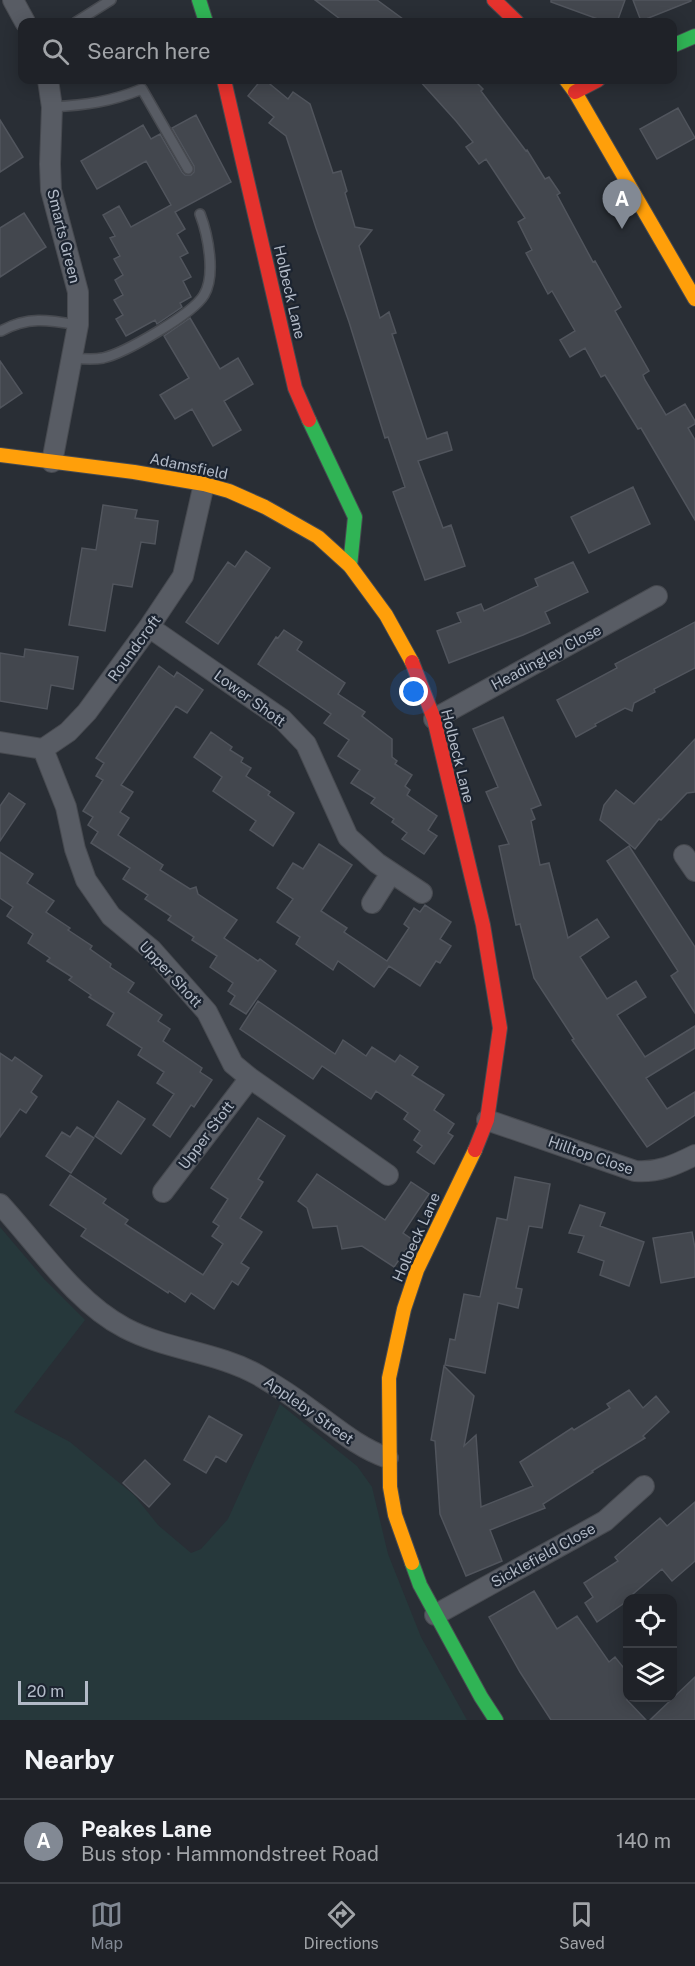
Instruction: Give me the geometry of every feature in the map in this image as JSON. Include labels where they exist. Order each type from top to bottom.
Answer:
[{"type":"street","points":[[13,0],[23,18]]},
{"type":"street","points":[[199,0],[205,18]]},
{"type":"street","points":[[494,0],[513,18]]},
{"type":"street","points":[[677,44],[695,36]]},
{"type":"street","name":"Smarts Green","points":[[49,84],[52,107],[51,190],[78,292],[78,325],[52,462]]},
{"type":"street","name":"Holbeck Lane","points":[[225,84],[295,388],[315,436],[355,517],[350,566],[386,615],[411,659],[434,719],[483,925],[500,1028],[487,1120],[422,1260],[404,1309],[389,1378],[388,1458]]},
{"type":"street","points":[[569,84],[695,299]]},
{"type":"street","points":[[575,92],[590,84]]},
{"type":"street","name":"Adamsfield","points":[[0,455],[134,472],[204,484],[230,491],[265,507],[318,537],[350,566]]},
{"type":"street","name":"Roundcroft","points":[[43,750],[68,732],[87,712],[183,576],[204,484]]},
{"type":"street","name":"Headingley Close","points":[[434,719],[657,596]]},
{"type":"street","name":"Lower Shott","points":[[149,627],[282,719],[306,744],[348,837],[377,863],[422,893]]},
{"type":"street","points":[[0,742],[43,750]]},
{"type":"street","name":"Upper Shott","points":[[43,750],[66,807],[75,849],[86,880],[111,916],[152,950],[207,1012],[233,1064],[388,1175]]},
{"type":"street","points":[[372,903],[391,873]]},
{"type":"street","name":"Upper Stott","points":[[163,1192],[250,1078]]},
{"type":"street","name":"Hilltop Close","points":[[487,1120],[635,1171],[650,1172],[664,1169],[695,1155]]},
{"type":"street","name":"Appleby Street","points":[[0,1204],[67,1281],[86,1299],[124,1328],[155,1341],[247,1369],[282,1389],[346,1436],[373,1453],[388,1458]]},
{"type":"street","points":[[388,1458],[395,1515],[420,1585],[496,1720]]},
{"type":"street","name":"Sicklefield Close","points":[[435,1615],[605,1521],[644,1486]]},
{"type":"lane","points":[[82,18],[111,0]]},
{"type":"lane","points":[[52,107],[102,103],[142,89],[188,169]]},
{"type":"lane","points":[[71,358],[98,358],[121,351],[182,316],[204,295],[210,253],[206,230],[200,214]]},
{"type":"lane","points":[[1,331],[16,323],[29,321],[50,320],[78,325]]},
{"type":"shaded area","points":[[0,1227],[45,1280],[85,1320],[14,1412],[70,1442],[134,1495],[158,1525],[191,1553],[201,1549],[228,1519],[280,1404],[357,1466],[372,1487],[388,1554],[421,1637],[467,1720],[0,1720]]},
{"type":"building","points":[[315,0],[377,0],[402,18],[339,18]]},
{"type":"building","points":[[551,0],[625,0],[618,18],[595,18],[551,2]]},
{"type":"building","points":[[633,0],[691,0],[648,18],[640,18]]},
{"type":"building","points":[[258,84],[270,84],[288,99],[293,92],[310,104],[333,173],[341,171],[355,227],[372,230],[359,246],[380,318],[389,312],[396,333],[392,334],[427,439],[447,432],[452,450],[418,461],[443,528],[451,525],[465,566],[425,580],[393,492],[405,487],[388,437],[385,438],[349,322],[286,136],[269,123],[274,117],[248,96]]},
{"type":"building","points":[[423,84],[478,84],[527,150],[545,179],[549,177],[560,193],[557,195],[593,262],[595,261],[621,307],[615,311],[649,371],[643,375],[645,380],[666,415],[685,404],[695,421],[695,424],[688,428],[695,440],[695,520],[641,428],[638,429],[605,375],[601,377],[585,348],[570,357],[560,340],[575,331],[552,291],[548,294],[526,253],[532,250],[518,222],[525,218],[486,159],[479,164],[466,147],[473,142]]},
{"type":"building","points":[[678,108],[695,138],[657,159],[640,129]]},
{"type":"building","points":[[196,115],[231,182],[175,212],[185,229],[177,234],[188,253],[180,257],[191,277],[183,281],[191,297],[180,303],[182,307],[157,324],[155,320],[126,336],[116,319],[123,315],[114,300],[123,295],[115,280],[123,275],[114,259],[120,256],[110,238],[115,236],[103,215],[119,206],[131,227],[171,205],[146,161],[97,189],[81,161],[143,125],[151,139],[160,134],[182,172],[185,175],[191,175],[194,172],[194,166],[172,128]]},
{"type":"building","points":[[0,120],[23,157],[0,172]]},
{"type":"building","points":[[24,213],[46,247],[0,277],[0,228]]},
{"type":"building","points":[[190,318],[220,369],[238,358],[253,384],[224,401],[241,430],[213,446],[192,409],[175,419],[160,395],[189,378],[164,336]]},
{"type":"building","points":[[0,361],[22,393],[0,408]]},
{"type":"building","points":[[633,487],[650,524],[589,553],[571,517]]},
{"type":"building","points":[[103,505],[137,510],[135,518],[158,521],[155,544],[141,542],[132,587],[113,584],[105,631],[69,625],[82,548],[96,550]]},
{"type":"building","points":[[246,551],[270,568],[218,644],[186,622],[228,562],[235,567]]},
{"type":"building","points":[[573,562],[588,592],[545,612],[550,623],[449,663],[437,631],[461,622],[457,613],[481,604],[484,611],[538,586],[535,579]]},
{"type":"building","points":[[695,622],[695,668],[654,689],[655,692],[634,703],[632,711],[625,708],[576,737],[557,700],[617,668],[615,664]]},
{"type":"building","points":[[284,630],[302,642],[297,650],[345,683],[338,694],[365,712],[362,716],[392,739],[392,757],[397,761],[395,764],[412,775],[405,786],[410,790],[407,795],[437,816],[428,830],[437,836],[424,854],[402,839],[407,833],[392,822],[394,819],[371,803],[375,798],[351,783],[360,770],[338,756],[349,740],[324,723],[331,714],[258,664],[276,637],[278,638]]},
{"type":"building","points":[[25,649],[78,657],[73,689],[51,685],[47,709],[0,701],[0,653],[24,657]]},
{"type":"building","points":[[159,666],[174,677],[177,672],[203,690],[187,713],[176,706],[121,785],[133,792],[120,812],[129,818],[118,835],[163,865],[160,870],[190,889],[196,887],[198,894],[237,920],[224,938],[276,971],[246,1014],[230,1004],[235,996],[228,991],[233,983],[210,967],[217,956],[192,940],[194,937],[168,920],[171,916],[145,899],[148,895],[123,879],[130,868],[91,843],[98,832],[88,825],[93,817],[83,811],[103,780],[96,776],[104,763],[96,758]]},
{"type":"building","points":[[503,717],[541,805],[531,809],[535,819],[531,821],[540,865],[549,863],[568,938],[597,919],[609,937],[580,957],[607,999],[636,981],[646,997],[617,1015],[645,1057],[695,1026],[695,1048],[646,1078],[667,1109],[695,1092],[695,1115],[647,1147],[572,1040],[574,1039],[534,978],[520,924],[516,925],[499,846],[509,844],[486,792],[498,787],[473,729]]},
{"type":"building","points":[[211,732],[232,747],[230,750],[243,758],[241,762],[251,768],[246,776],[270,792],[268,795],[294,813],[273,846],[250,830],[256,821],[213,791],[222,777],[194,757]]},
{"type":"building","points":[[695,739],[695,792],[687,793],[661,820],[659,819],[635,849],[600,820],[604,805],[616,790],[634,804]]},
{"type":"building","points":[[9,793],[25,804],[0,841],[0,806]]},
{"type":"building","points":[[319,844],[352,865],[321,911],[347,928],[344,932],[387,961],[409,928],[404,924],[414,908],[420,912],[425,905],[451,922],[440,939],[451,946],[440,963],[436,961],[420,986],[389,966],[374,987],[338,961],[333,970],[296,944],[300,937],[277,922],[293,899],[277,888],[293,863],[303,869]]},
{"type":"building","points":[[629,846],[695,947],[695,1013],[671,976],[678,971],[607,861]]},
{"type":"building","points":[[0,852],[33,874],[27,883],[54,901],[46,912],[92,946],[90,949],[111,964],[110,967],[134,983],[128,992],[162,1015],[158,1021],[170,1029],[163,1041],[202,1068],[200,1072],[212,1080],[194,1107],[191,1105],[170,1137],[153,1125],[174,1094],[157,1083],[164,1072],[138,1055],[142,1048],[107,1025],[114,1013],[89,997],[91,995],[69,980],[72,977],[47,961],[50,958],[28,943],[33,934],[7,916],[13,907],[0,898]]},
{"type":"building","points":[[258,1001],[335,1054],[343,1040],[366,1056],[372,1047],[395,1062],[400,1055],[418,1067],[412,1075],[444,1095],[434,1110],[454,1124],[448,1133],[453,1136],[434,1164],[417,1152],[422,1146],[414,1140],[420,1131],[404,1119],[408,1113],[376,1091],[371,1099],[322,1066],[313,1079],[240,1029]]},
{"type":"building","points":[[0,1053],[12,1061],[15,1057],[42,1076],[31,1092],[37,1097],[26,1113],[20,1109],[0,1137]]},
{"type":"building","points":[[118,1101],[145,1119],[121,1154],[95,1136]]},
{"type":"building","points":[[258,1118],[285,1136],[258,1179],[263,1182],[240,1218],[262,1232],[241,1263],[249,1268],[238,1285],[232,1281],[214,1309],[191,1293],[185,1302],[169,1291],[168,1293],[81,1236],[86,1229],[50,1205],[70,1175],[106,1199],[103,1203],[128,1220],[125,1224],[203,1275],[223,1244],[212,1236],[219,1226],[213,1222],[228,1199],[211,1188]]},
{"type":"building","points":[[77,1127],[94,1138],[71,1173],[46,1156],[62,1132],[70,1137]]},
{"type":"building","points":[[317,1174],[385,1220],[411,1182],[429,1194],[403,1233],[413,1240],[394,1267],[362,1246],[342,1249],[337,1226],[313,1228],[307,1208],[298,1201]]},
{"type":"building","points":[[515,1177],[550,1184],[542,1228],[529,1226],[516,1288],[522,1289],[518,1308],[498,1303],[485,1373],[445,1365],[450,1339],[455,1340],[464,1294],[480,1297],[497,1218],[507,1220]]},
{"type":"building","points":[[580,1205],[605,1213],[600,1226],[644,1242],[629,1286],[600,1275],[604,1261],[578,1252],[584,1236],[569,1233]]},
{"type":"building","points":[[692,1232],[695,1248],[695,1277],[661,1283],[653,1238]]},
{"type":"building","points":[[444,1366],[474,1396],[464,1446],[476,1435],[481,1507],[533,1486],[520,1462],[572,1428],[574,1430],[610,1408],[607,1404],[629,1390],[643,1408],[656,1396],[669,1412],[643,1436],[645,1438],[543,1504],[545,1508],[490,1530],[502,1561],[466,1576],[440,1514],[435,1441],[431,1440]]},
{"type":"building","points":[[209,1416],[242,1435],[226,1462],[216,1456],[206,1473],[184,1460]]},
{"type":"building","points":[[145,1460],[170,1484],[149,1507],[123,1483]]},
{"type":"building","points":[[695,1502],[695,1561],[672,1581],[662,1569],[633,1594],[623,1594],[623,1604],[597,1622],[585,1603],[593,1597],[584,1583],[618,1561],[615,1557],[660,1518],[667,1526]]},
{"type":"building","points":[[534,1591],[557,1629],[577,1616],[609,1662],[615,1657],[623,1667],[623,1702],[629,1702],[646,1720],[551,1720],[520,1672],[489,1617]]},
{"type":"building","points":[[695,1677],[695,1720],[650,1720],[669,1702],[677,1702],[677,1694]]},
{"type":"traffic: fast","points":[[199,0],[205,18]]},
{"type":"traffic: fast","points":[[677,44],[695,36]]},
{"type":"traffic: fast","points":[[309,420],[355,517],[350,566]]},
{"type":"traffic: fast","points":[[412,1563],[420,1585],[496,1720]]},
{"type":"traffic: slow","points":[[569,84],[695,299]]},
{"type":"traffic: slow","points":[[0,455],[134,472],[204,484],[229,491],[265,507],[318,537],[350,566],[386,615],[412,662]]},
{"type":"traffic: slow","points":[[412,1563],[395,1515],[390,1487],[389,1378],[404,1309],[417,1270],[475,1150]]},
{"type":"traffic: jam","points":[[494,0],[513,18]]},
{"type":"traffic: jam","points":[[225,84],[295,388],[309,420]]},
{"type":"traffic: jam","points":[[575,92],[590,84]]},
{"type":"traffic: jam","points":[[412,662],[434,719],[483,925],[500,1028],[487,1120],[475,1150]]},
{"type":"place","name":"Peakes Lane","points":[[622,229]]}]
